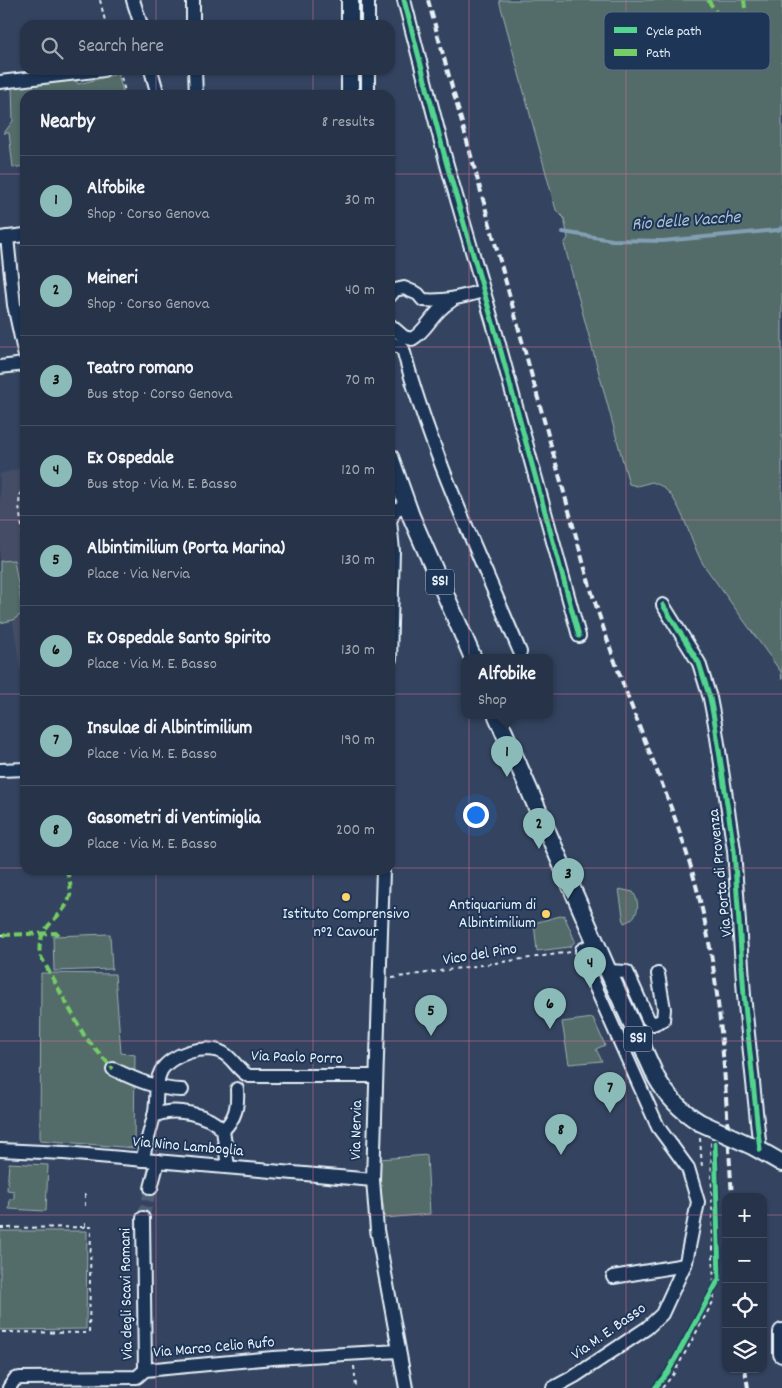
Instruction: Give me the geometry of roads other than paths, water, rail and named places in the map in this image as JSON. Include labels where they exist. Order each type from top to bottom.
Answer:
[{"type":"main road","points":[[350,0],[350,20]]},
{"type":"main road","points":[[350,75],[350,90]]},
{"type":"main road","name":"SS1","points":[[395,472],[406,505],[471,654]]},
{"type":"main road","name":"SS1","points":[[498,719],[589,946],[608,971],[663,1089],[697,1128],[757,1148],[782,1163]]},
{"type":"main road","points":[[782,1332],[782,1354]]},
{"type":"street","points":[[133,0],[139,20]]},
{"type":"street","points":[[193,0],[194,20]]},
{"type":"street","points":[[368,0],[368,20]]},
{"type":"street","points":[[404,0],[449,173],[579,636]]},
{"type":"street","points":[[0,82],[60,75]]},
{"type":"street","points":[[153,75],[157,90]]},
{"type":"street","points":[[195,75],[196,90]]},
{"type":"street","points":[[368,75],[368,90]]},
{"type":"street","points":[[20,235],[3,237],[20,333]]},
{"type":"street","points":[[395,290],[404,288],[418,294],[423,300],[453,300]]},
{"type":"street","points":[[395,329],[404,337],[412,339],[420,334],[439,308],[453,300],[483,291]]},
{"type":"street","points":[[395,345],[402,349],[422,414],[454,501],[520,652]]},
{"type":"street","points":[[0,367],[20,365]]},
{"type":"street","points":[[395,510],[406,505]]},
{"type":"street","name":"Via Porta di Provenza","points":[[663,605],[699,663],[710,698],[715,724],[734,850],[757,1148]]},
{"type":"street","points":[[0,770],[20,769]]},
{"type":"street","name":"Via Nervia","points":[[383,875],[373,1180],[377,1230],[406,1388]]},
{"type":"street","name":"Via M. E. Basso","points":[[553,1388],[575,1376],[655,1322],[667,1305],[685,1265],[696,1212],[697,1193],[684,1159],[658,1127],[583,959],[589,946]]},
{"type":"street","points":[[608,971],[627,972],[648,1019],[653,1024],[663,1020],[664,1009],[658,974]]},
{"type":"street","name":"Via Paolo Porro","points":[[158,1086],[161,1071],[168,1062],[196,1050],[210,1049],[223,1052],[249,1076],[376,1076]]},
{"type":"street","points":[[113,1069],[130,1078],[182,1090]]},
{"type":"street","points":[[142,1160],[154,1116],[158,1086]]},
{"type":"street","points":[[223,1130],[236,1114],[236,1089]]},
{"type":"street","points":[[154,1116],[163,1112],[182,1112],[210,1120],[223,1130],[228,1167]]},
{"type":"street","name":"Via Nino Lamboglia","points":[[0,1150],[158,1161],[373,1180]]},
{"type":"street","points":[[151,1188],[158,1161]]},
{"type":"street","name":"Via degli Scavi Romani","points":[[142,1218],[145,1370]]},
{"type":"street","points":[[613,1277],[685,1265]]},
{"type":"street","name":"Via Marco Celio Rufo","points":[[9,1388],[15,1379],[21,1378],[136,1377],[145,1370],[398,1350]]},
{"type":"waterway","name":"Rio delle Vacche","points":[[563,232],[612,240],[663,241],[778,230],[782,228]]},
{"type":"tunnel","points":[[143,1218],[151,1188]]},
{"type":"railway","points":[[428,0],[587,576],[619,673],[668,798],[692,869],[707,930],[718,1006],[732,1193]]},
{"type":"railway","points":[[746,1373],[748,1388]]},
{"type":"place","name":"Alfobike","points":[[507,777]]},
{"type":"place","name":"Meineri","points":[[539,849]]},
{"type":"place","name":"Istituto Comprensivo n°2 Cavour","points":[[346,897]]},
{"type":"place","name":"Teatro romano","points":[[568,899]]},
{"type":"place","name":"Antiquarium di Albintimilium","points":[[546,914]]},
{"type":"place","name":"Ex Ospedale","points":[[590,988]]},
{"type":"place","name":"Ex Ospedale Santo Spirito","points":[[550,1029]]},
{"type":"place","name":"Albintimilium (Porta Marina)","points":[[431,1036]]},
{"type":"place","name":"Insulae di Albintimilium","points":[[610,1113]]},
{"type":"place","name":"Gasometri di Ventimiglia","points":[[561,1155]]}]
